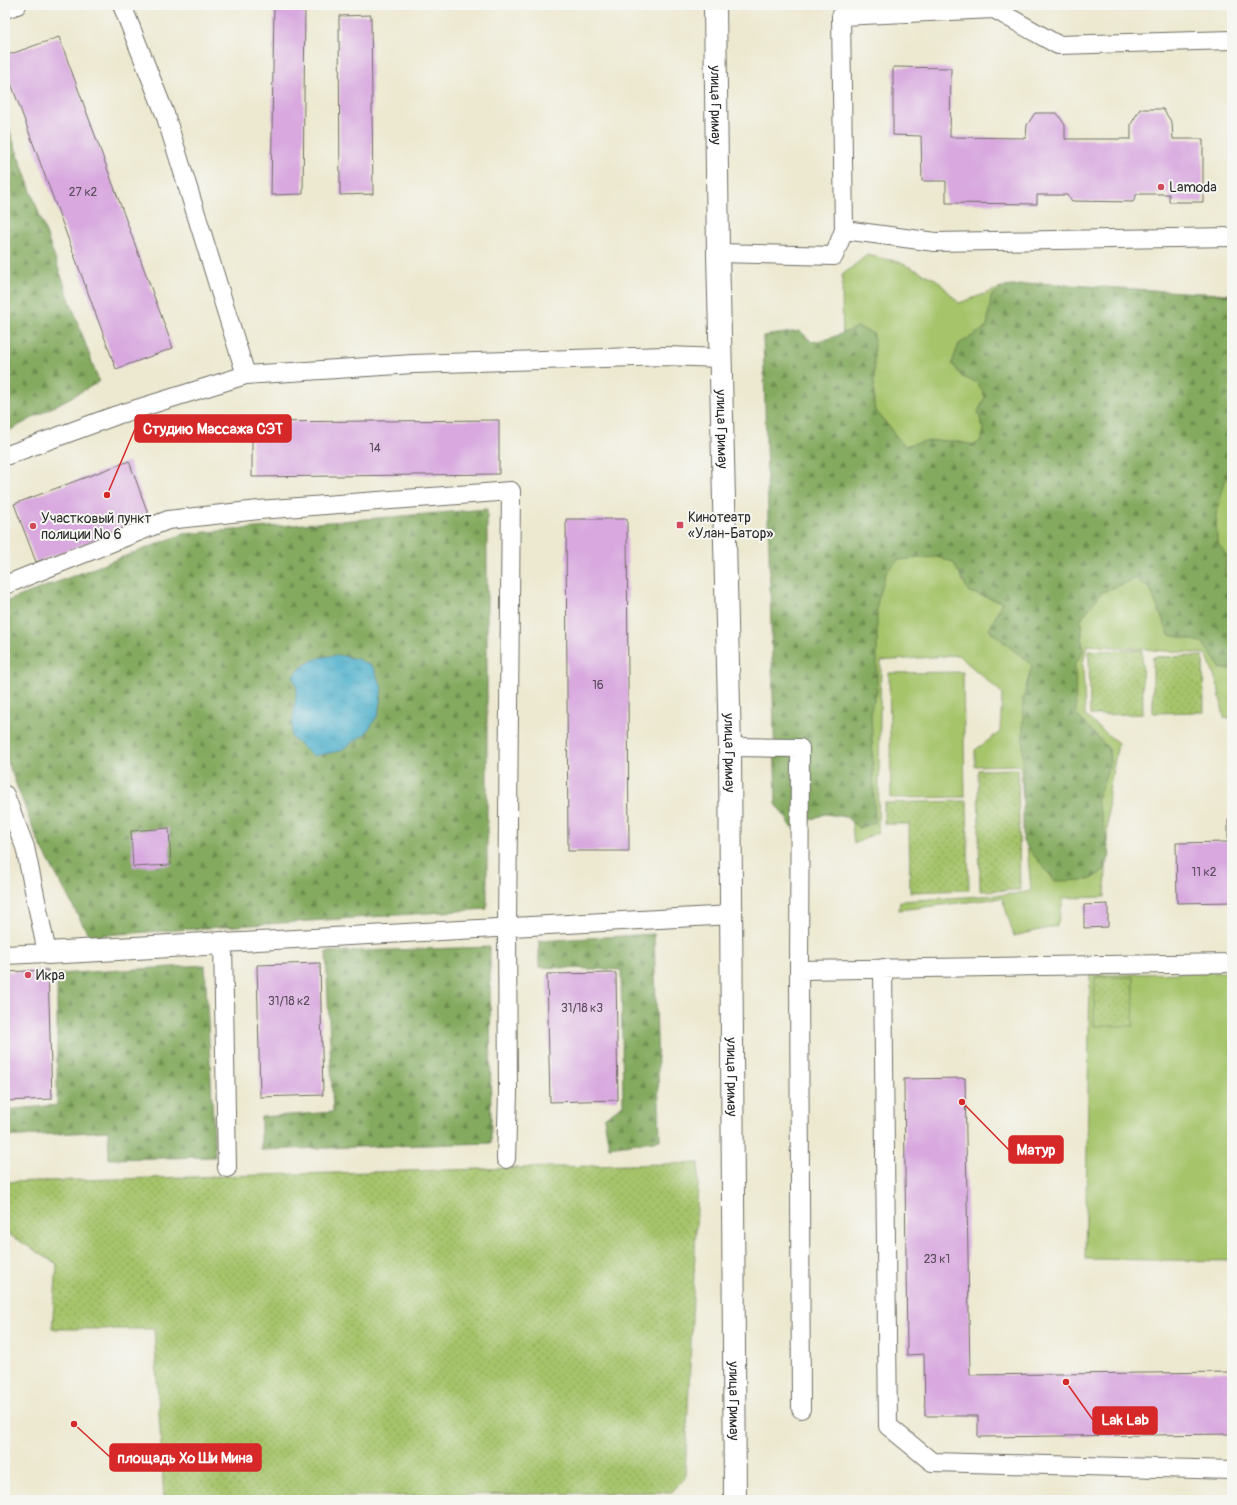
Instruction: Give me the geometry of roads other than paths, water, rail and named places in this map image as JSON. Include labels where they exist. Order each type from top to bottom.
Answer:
[{"type":"street","name":"улица Гримау","points":[[715,5],[718,253],[730,747],[735,1500]]},
{"type":"street","points":[[47,953],[223,943]]},
{"type":"lane","points":[[5,9],[17,5]]},
{"type":"lane","points":[[122,5],[165,114],[246,375]]},
{"type":"lane","points":[[718,253],[834,256],[844,230],[841,10],[996,7],[1058,45],[1232,40]]},
{"type":"lane","points":[[844,230],[935,242],[1232,237]]},
{"type":"lane","points":[[5,456],[117,415],[246,375],[413,364],[666,356],[721,358]]},
{"type":"lane","points":[[5,586],[168,520],[259,510],[510,491],[507,927],[508,1092],[506,1160]]},
{"type":"lane","points":[[730,747],[800,748],[799,970],[801,1409]]},
{"type":"lane","points":[[5,795],[25,847],[47,953],[5,955]]},
{"type":"lane","points":[[227,1168],[223,943],[732,915]]},
{"type":"lane","points":[[799,970],[1232,963]]},
{"type":"lane","points":[[883,968],[888,1426],[932,1462],[1232,1470]]},
{"type":"water","points":[[338,655],[357,659],[373,667],[382,688],[378,715],[366,733],[340,751],[313,756],[291,737],[297,687],[293,676],[303,666],[313,660]]},
{"type":"place","name":"Lamoda","points":[[1161,187]]},
{"type":"place","name":"Студию Массажа СЭТ","points":[[107,495]]},
{"type":"place","name":"Кинотеатр «Улан-Батор»","points":[[680,525]]},
{"type":"place","name":"Участковый пункт полиции № 6","points":[[33,526]]},
{"type":"place","name":"Икра","points":[[28,975]]},
{"type":"place","name":"Матур","points":[[962,1102]]},
{"type":"place","name":"Lak Lab","points":[[1066,1382]]},
{"type":"place","name":"площадь Хо Ши Мина","points":[[74,1424]]}]
